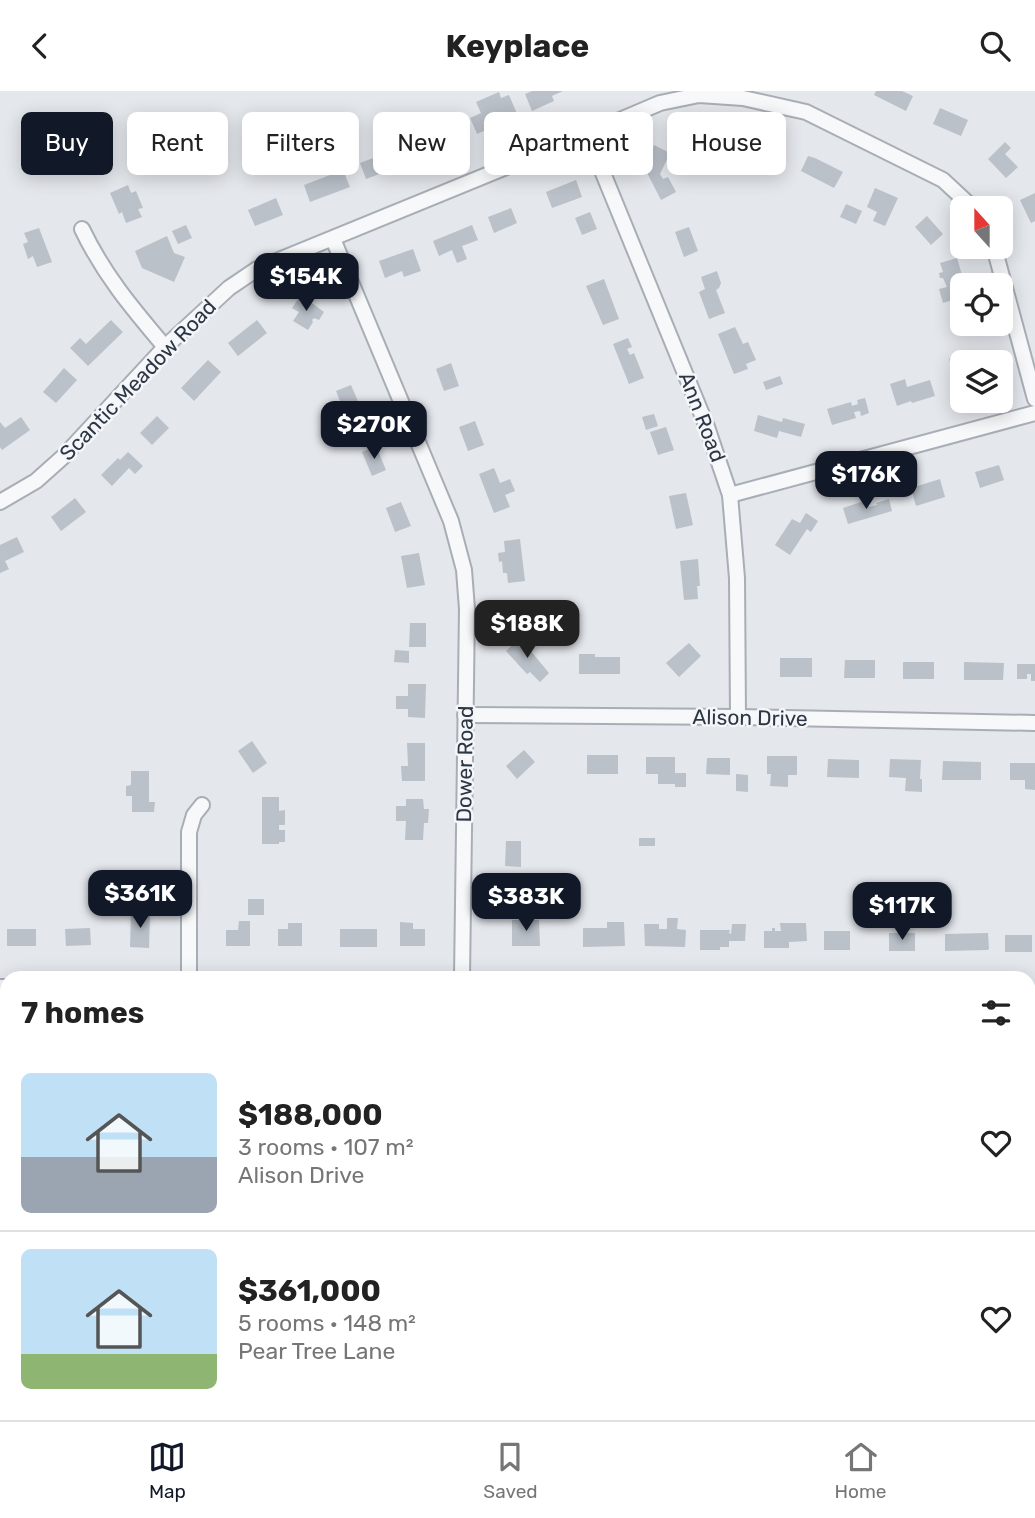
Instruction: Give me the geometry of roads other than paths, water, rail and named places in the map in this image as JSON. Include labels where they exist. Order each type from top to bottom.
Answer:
[{"type":"street","name":"Scantic Meadow Road","points":[[629,112],[658,97],[699,95],[743,98],[806,112],[943,180],[960,196]]},
{"type":"street","name":"Scantic Meadow Road","points":[[0,502],[36,481],[64,456],[165,347],[229,288],[257,269],[488,175]]},
{"type":"street","name":"Ann Road","points":[[604,175],[708,427],[730,495],[737,578],[738,717]]},
{"type":"street","points":[[82,229],[94,256],[124,298],[165,347]]},
{"type":"street","name":"Dower Road","points":[[333,239],[446,509],[464,570],[467,609],[462,971]]},
{"type":"street","points":[[997,259],[1035,399]]},
{"type":"street","points":[[730,495],[1035,413]]},
{"type":"street","name":"Alison Drive","points":[[465,715],[1035,723]]},
{"type":"street","points":[[189,971],[189,832],[194,814],[202,805]]}]
